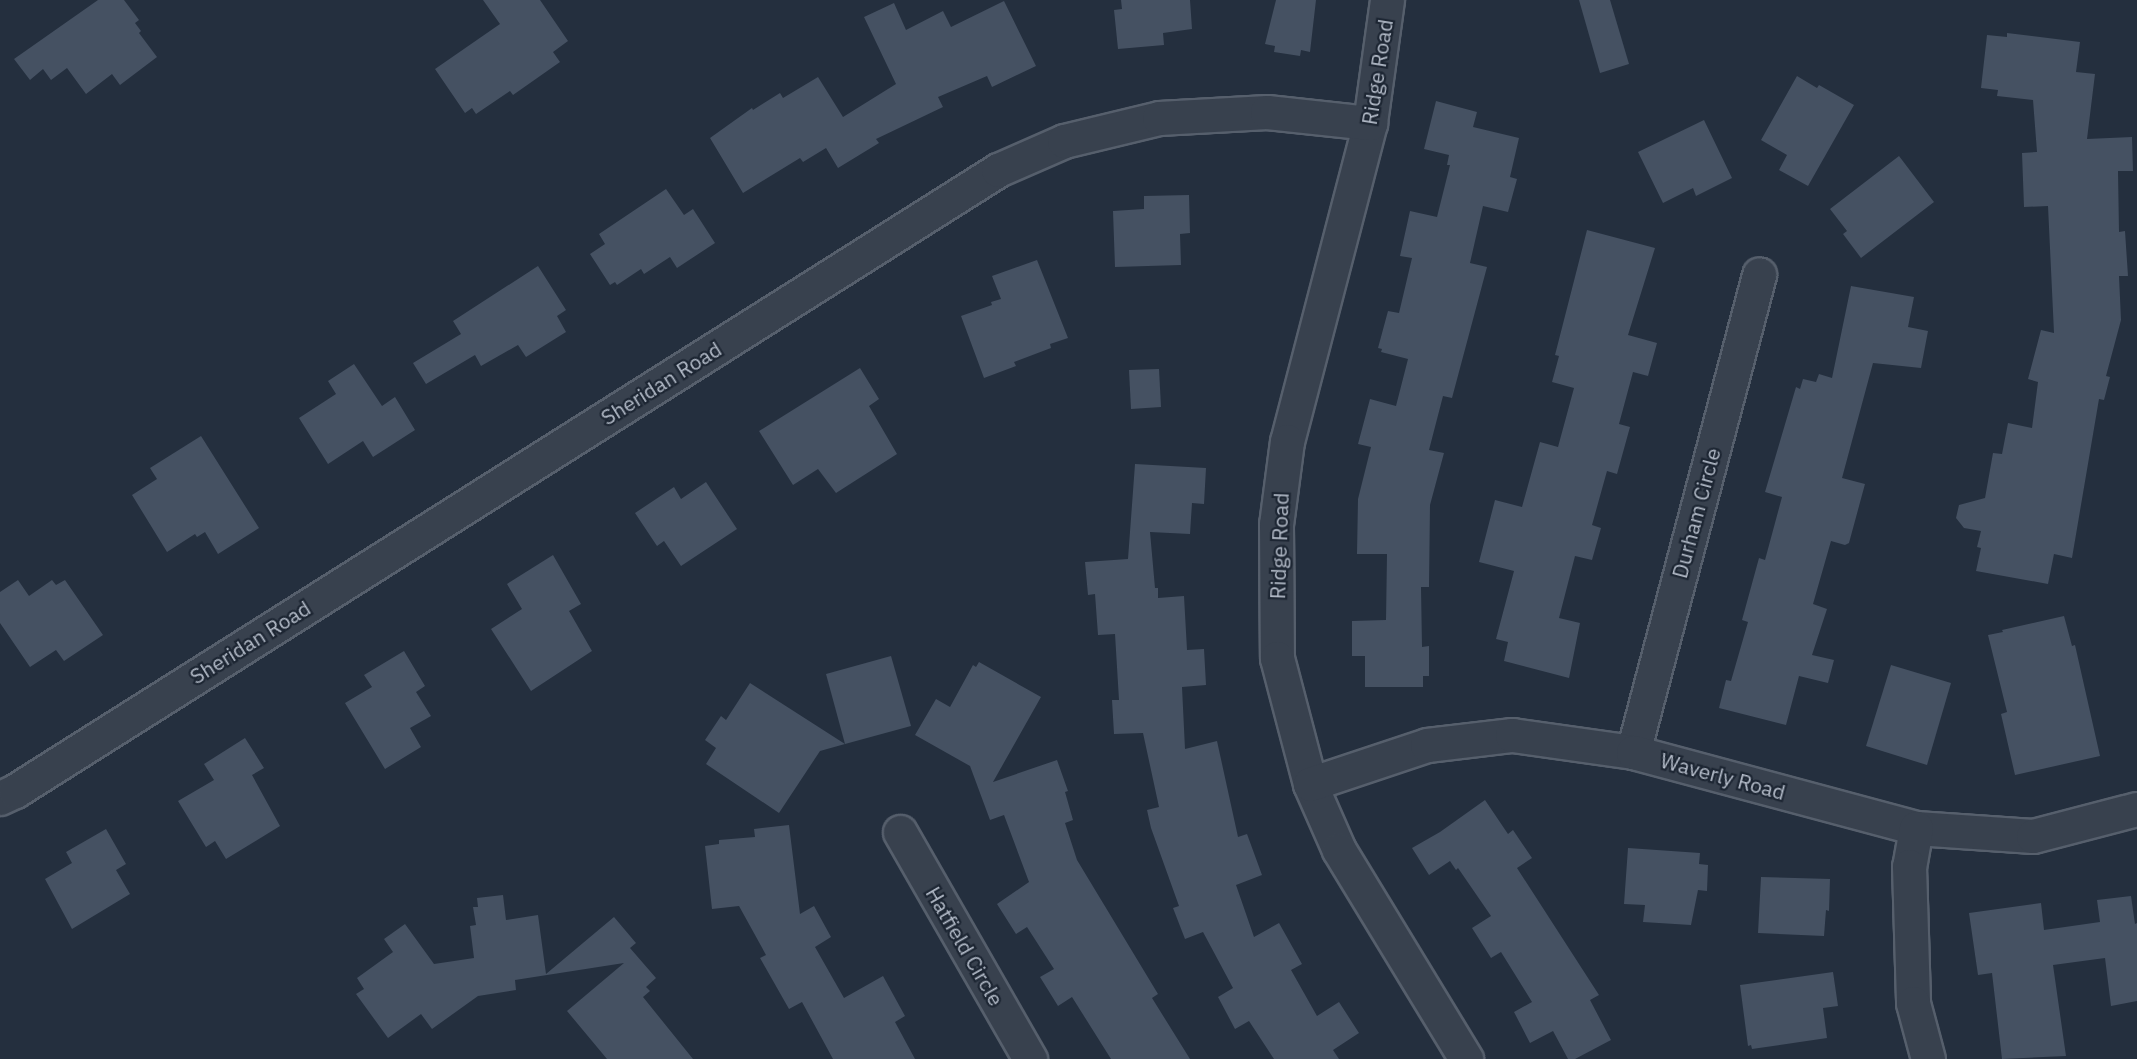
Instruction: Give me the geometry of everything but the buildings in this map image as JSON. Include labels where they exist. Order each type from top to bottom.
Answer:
[{"type":"street","name":"Ridge Road","points":[[1387,0],[1370,123],[1287,441],[1276,524],[1277,658],[1310,784],[1339,850],[1466,1059]]},
{"type":"street","name":"Sheridan Road","points":[[0,798],[998,170],[1064,141],[1159,118],[1267,112],[1370,123]]},
{"type":"street","name":"Durham Circle","points":[[1633,752],[1759,274]]},
{"type":"street","name":"Waverly Road","points":[[1310,784],[1427,745],[1512,735],[1633,752],[1916,828],[2033,836],[2137,809]]},
{"type":"street","points":[[1916,828],[1909,866],[1913,1003],[1928,1059]]},
{"type":"street","name":"Hatfield Circle","points":[[900,832],[1030,1059]]}]
